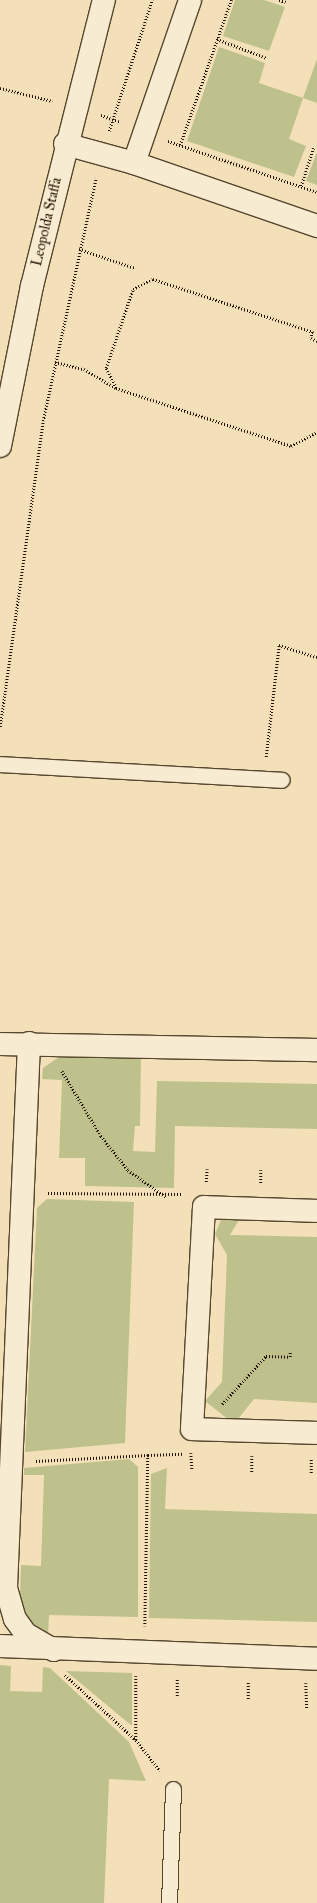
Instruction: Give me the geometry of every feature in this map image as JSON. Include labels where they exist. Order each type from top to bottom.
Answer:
[{"type":"street","name":"Leopolda Staffa","points":[[0,446],[32,286],[65,144],[104,0]]},
{"type":"street","points":[[134,163],[190,0]]},
{"type":"street","points":[[65,144],[134,163],[317,226]]},
{"type":"street","points":[[0,1044],[317,1050]]},
{"type":"street","points":[[37,1044],[22,1192],[12,1463],[3,1591],[15,1619],[26,1634],[56,1660]]},
{"type":"street","points":[[317,1211],[204,1207],[192,1417],[192,1429],[317,1433]]},
{"type":"street","points":[[0,1646],[56,1660],[144,1655],[317,1659]]},
{"type":"lane","points":[[0,764],[282,780]]},
{"type":"lane","points":[[169,1903],[173,1789]]},
{"type":"path","points":[[108,133],[152,0]]},
{"type":"path","points":[[180,145],[231,0]]},
{"type":"path","points":[[279,0],[286,2]]},
{"type":"path","points":[[217,39],[267,58]]},
{"type":"path","points":[[300,186],[313,148]]},
{"type":"path","points":[[0,727],[28,512],[55,362],[79,249],[98,170]]},
{"type":"path","points":[[79,249],[135,268]]},
{"type":"path","points":[[116,388],[106,368],[130,296],[133,289],[153,279],[313,332],[310,338],[317,341]]},
{"type":"path","points":[[55,362],[84,369],[116,388],[291,446],[317,432]]},
{"type":"path","points":[[265,763],[278,645],[317,657]]},
{"type":"path","points":[[37,1044],[101,1136],[128,1170],[166,1196]]},
{"type":"path","points":[[206,1169],[206,1187]]},
{"type":"path","points":[[261,1170],[261,1190]]},
{"type":"path","points":[[22,1192],[166,1196],[190,1193]]},
{"type":"path","points":[[192,1417],[211,1416],[266,1356],[290,1357],[290,1352]]},
{"type":"path","points":[[191,1453],[192,1469]]},
{"type":"path","points":[[12,1463],[148,1454],[144,1655],[136,1666],[136,1740]]},
{"type":"path","points":[[56,1660],[136,1740],[173,1789]]},
{"type":"path","points":[[177,1676],[177,1696]]},
{"type":"path","points":[[248,1679],[248,1699]]},
{"type":"path","points":[[306,1681],[307,1708]]},
{"type":"green space","points":[[235,0],[264,0],[285,7],[269,51],[223,36]]},
{"type":"green space","points":[[219,47],[265,63],[259,83],[303,98],[289,139],[306,146],[294,177],[187,141]]},
{"type":"green space","points":[[317,59],[317,103],[303,98]]},
{"type":"green space","points":[[317,152],[317,185],[306,181]]},
{"type":"green space","points":[[62,1055],[141,1057],[140,1126],[135,1126],[133,1151],[155,1152],[157,1081],[317,1084],[317,1129],[175,1126],[174,1188],[85,1186],[85,1158],[59,1158],[62,1080],[42,1079],[43,1068]]},
{"type":"green space","points":[[47,1199],[134,1202],[125,1443],[25,1452],[37,1208]]},
{"type":"green space","points":[[229,1215],[242,1215],[230,1235],[317,1237],[317,1403],[254,1399],[234,1424],[205,1401],[222,1382],[227,1255],[215,1234],[221,1220]]},
{"type":"green space","points":[[129,1459],[138,1467],[138,1617],[49,1615],[48,1636],[24,1616],[20,1596],[21,1565],[41,1566],[44,1475],[24,1475],[24,1468]]},
{"type":"green space","points":[[167,1468],[165,1509],[317,1514],[317,1622],[149,1618],[151,1474]]},
{"type":"green space","points":[[0,1665],[11,1666],[10,1691],[42,1692],[43,1667],[50,1668],[129,1742],[146,1781],[109,1779],[104,1903],[0,1903]]},
{"type":"green space","points":[[66,1671],[132,1673],[132,1726]]}]
